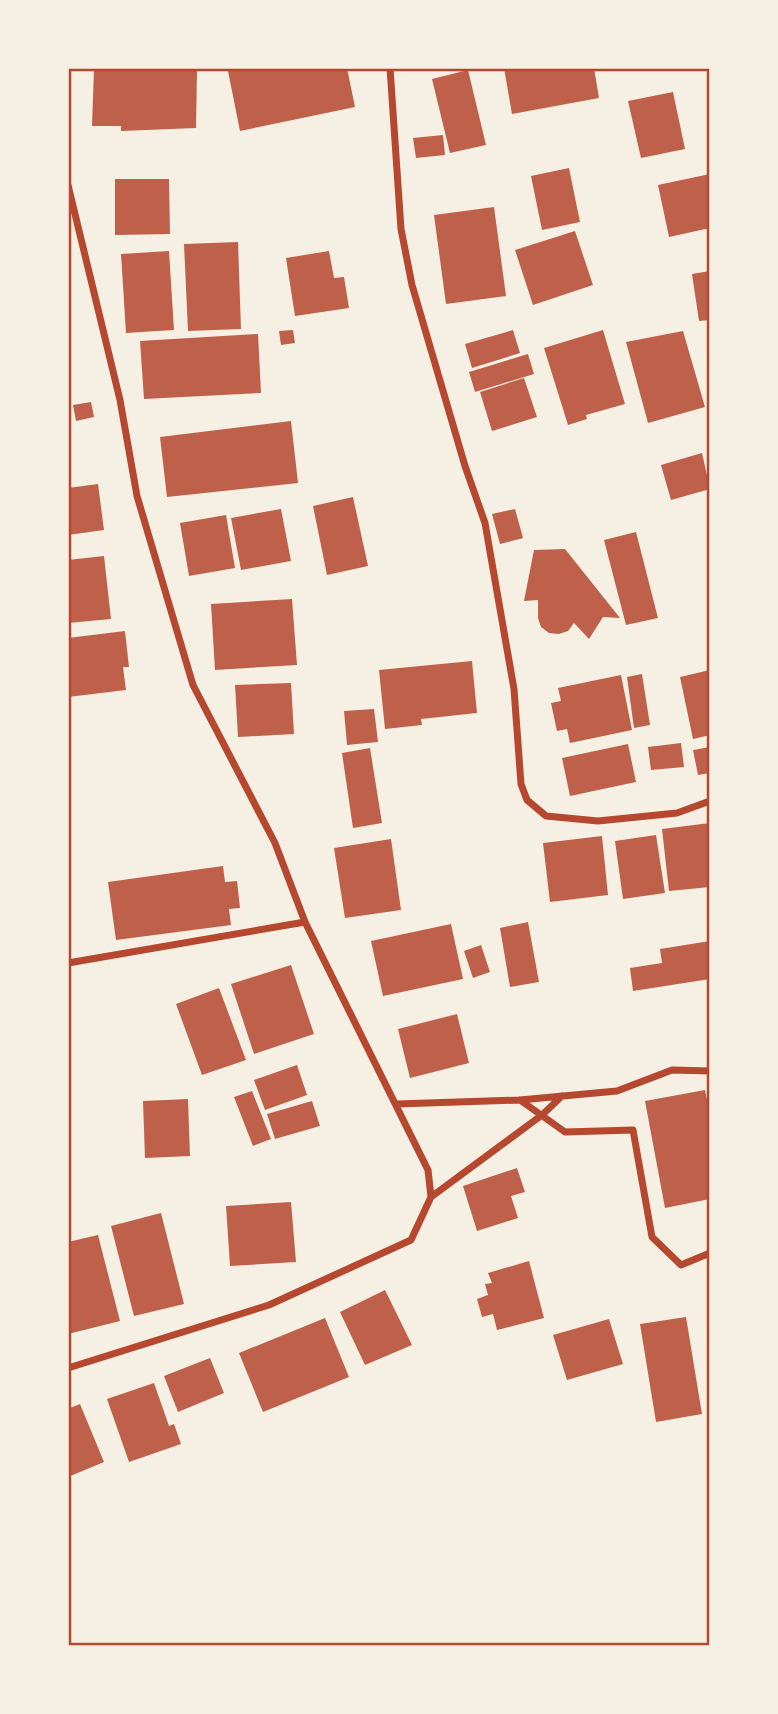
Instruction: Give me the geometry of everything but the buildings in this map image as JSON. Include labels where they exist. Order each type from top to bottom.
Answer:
[{"type":"street","points":[[390,68],[401,229],[420,311],[465,466],[485,523],[514,690],[521,784],[527,800],[545,816],[598,821],[677,813],[710,801]]},
{"type":"street","points":[[68,185],[120,400],[137,496],[193,685],[275,844],[305,922],[428,1170],[431,1198]]},
{"type":"street","points":[[68,963],[305,922]]},
{"type":"street","points":[[397,1104],[520,1100],[617,1091],[672,1070],[710,1070]]},
{"type":"street","points":[[68,1368],[269,1305],[411,1240],[431,1198],[542,1115],[562,1095]]},
{"type":"street","points":[[520,1100],[565,1132],[633,1130],[652,1237],[681,1265],[710,1253]]}]
